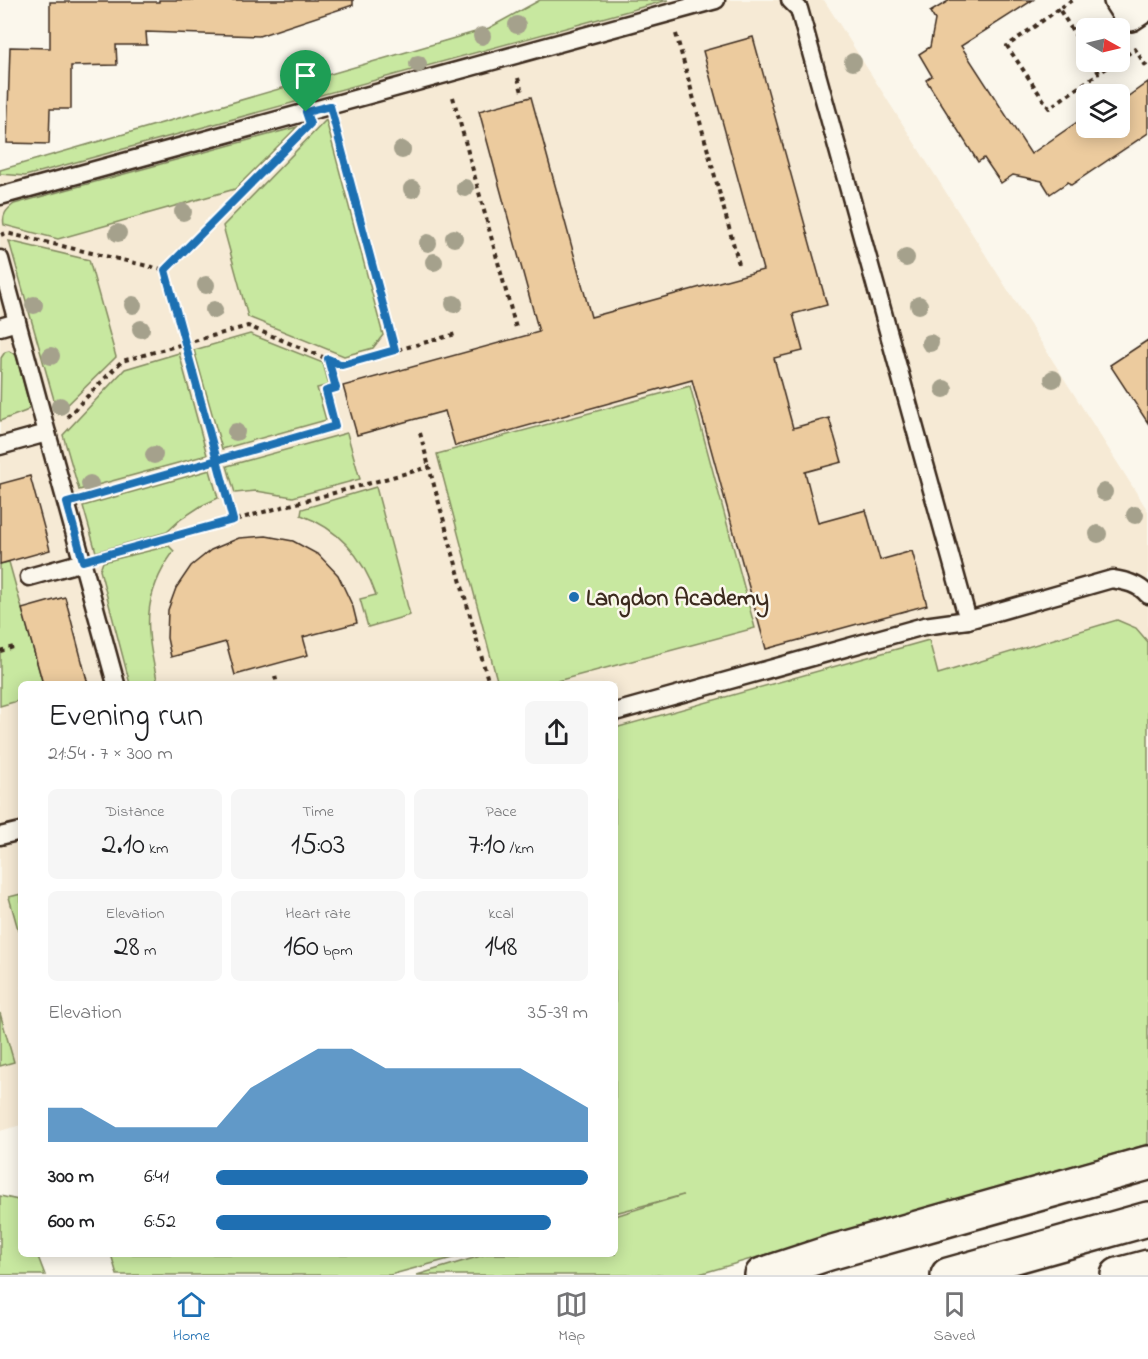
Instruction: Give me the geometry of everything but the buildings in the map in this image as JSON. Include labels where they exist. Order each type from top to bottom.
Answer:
[{"type":"main road","points":[[1121,0],[1130,14],[1148,2]]},
{"type":"main road","points":[[762,1275],[829,1253],[1148,1163]]},
{"type":"main road","points":[[948,1275],[1148,1219]]},
{"type":"main road","points":[[1118,1275],[1148,1267]]},
{"type":"lane","points":[[0,196],[716,0]]},
{"type":"lane","points":[[790,0],[799,9],[968,620]]},
{"type":"lane","points":[[0,259],[115,681]]},
{"type":"lane","points":[[0,327],[17,322]]},
{"type":"lane","points":[[0,446],[47,431]]},
{"type":"lane","points":[[28,577],[83,561]]},
{"type":"lane","points":[[618,711],[924,626],[968,620],[1112,579],[1128,582],[1148,595]]},
{"type":"lane","points":[[0,837],[18,832]]},
{"type":"path","points":[[1072,0],[1006,46],[1049,108],[1099,73]]},
{"type":"path","points":[[1059,9],[1076,36]]},
{"type":"path","points":[[670,13],[741,268]]},
{"type":"path","points":[[1130,53],[1136,49],[1148,69]]},
{"type":"path","points":[[446,74],[516,328]]},
{"type":"path","points":[[330,106],[395,350]]},
{"type":"path","points":[[165,270],[310,124],[306,112]]},
{"type":"path","points":[[0,235],[6,233],[165,270]]},
{"type":"path","points":[[165,270],[233,520]]},
{"type":"path","points":[[47,431],[59,425],[122,361],[249,326],[342,365],[456,334]]},
{"type":"path","points":[[67,503],[335,426],[326,391],[336,388],[328,359]]},
{"type":"path","points":[[420,433],[488,681]]},
{"type":"path","points":[[83,561],[429,467]]},
{"type":"path","points":[[0,651],[17,646]]},
{"type":"path","points":[[275,676],[276,681]]},
{"type":"shaded area","name":"Langdon Academy","points":[[540,0],[824,0],[1148,511],[1148,1077],[618,1232],[618,681],[18,681],[18,1126],[0,1131],[0,170],[489,28]]},
{"type":"green space","points":[[540,0],[668,0],[25,176],[0,174],[0,170],[489,28]]},
{"type":"green space","points":[[326,120],[383,335],[373,348],[344,356],[248,317],[223,226]]},
{"type":"green space","points":[[297,127],[235,189],[58,239],[4,225],[5,213],[14,204]]},
{"type":"green space","points":[[9,241],[89,260],[116,357],[58,414]]},
{"type":"green space","points":[[250,334],[323,363],[329,385],[317,388],[326,420],[222,449],[194,350]]},
{"type":"green space","points":[[9,351],[16,355],[30,406],[26,411],[0,421],[1,358],[5,352]]},
{"type":"green space","points":[[179,353],[207,455],[79,490],[63,435],[125,369]]},
{"type":"green space","points":[[690,386],[755,628],[557,681],[497,681],[437,454]]},
{"type":"green space","points":[[347,433],[360,479],[293,497],[256,491],[235,493],[227,466]]},
{"type":"green space","points":[[210,470],[218,498],[181,519],[167,532],[96,552],[83,506]]},
{"type":"green space","points":[[376,487],[410,615],[368,627],[360,599],[376,595],[364,568],[338,536],[301,515],[302,509]]},
{"type":"green space","points":[[169,546],[174,551],[155,584],[149,615],[151,647],[157,681],[129,681],[100,570],[103,562]]},
{"type":"green space","points":[[9,562],[42,681],[18,681],[18,701],[0,706],[0,564]]},
{"type":"green space","points":[[1117,620],[1136,628],[1148,642],[1148,1144],[696,1275],[417,1275],[477,1257],[618,1257],[618,1215],[683,1195],[618,1212],[618,727],[929,640],[938,674]]},
{"type":"green space","points":[[18,895],[18,929],[9,897]]},
{"type":"green space","points":[[0,1013],[14,1062],[0,1066]]},
{"type":"green space","points":[[0,1196],[18,1200],[18,1257],[38,1257],[45,1275],[0,1275]]},
{"type":"green space","points":[[112,1257],[456,1257],[390,1275],[117,1275]]},
{"type":"place","name":"Langdon Academy","points":[[574,597]]},
{"type":"route","points":[[306,112],[310,124],[165,270],[217,460],[67,503],[83,561],[233,520],[217,460],[335,426],[326,391],[336,388],[328,359],[342,365],[395,350],[330,106],[306,112]]}]
